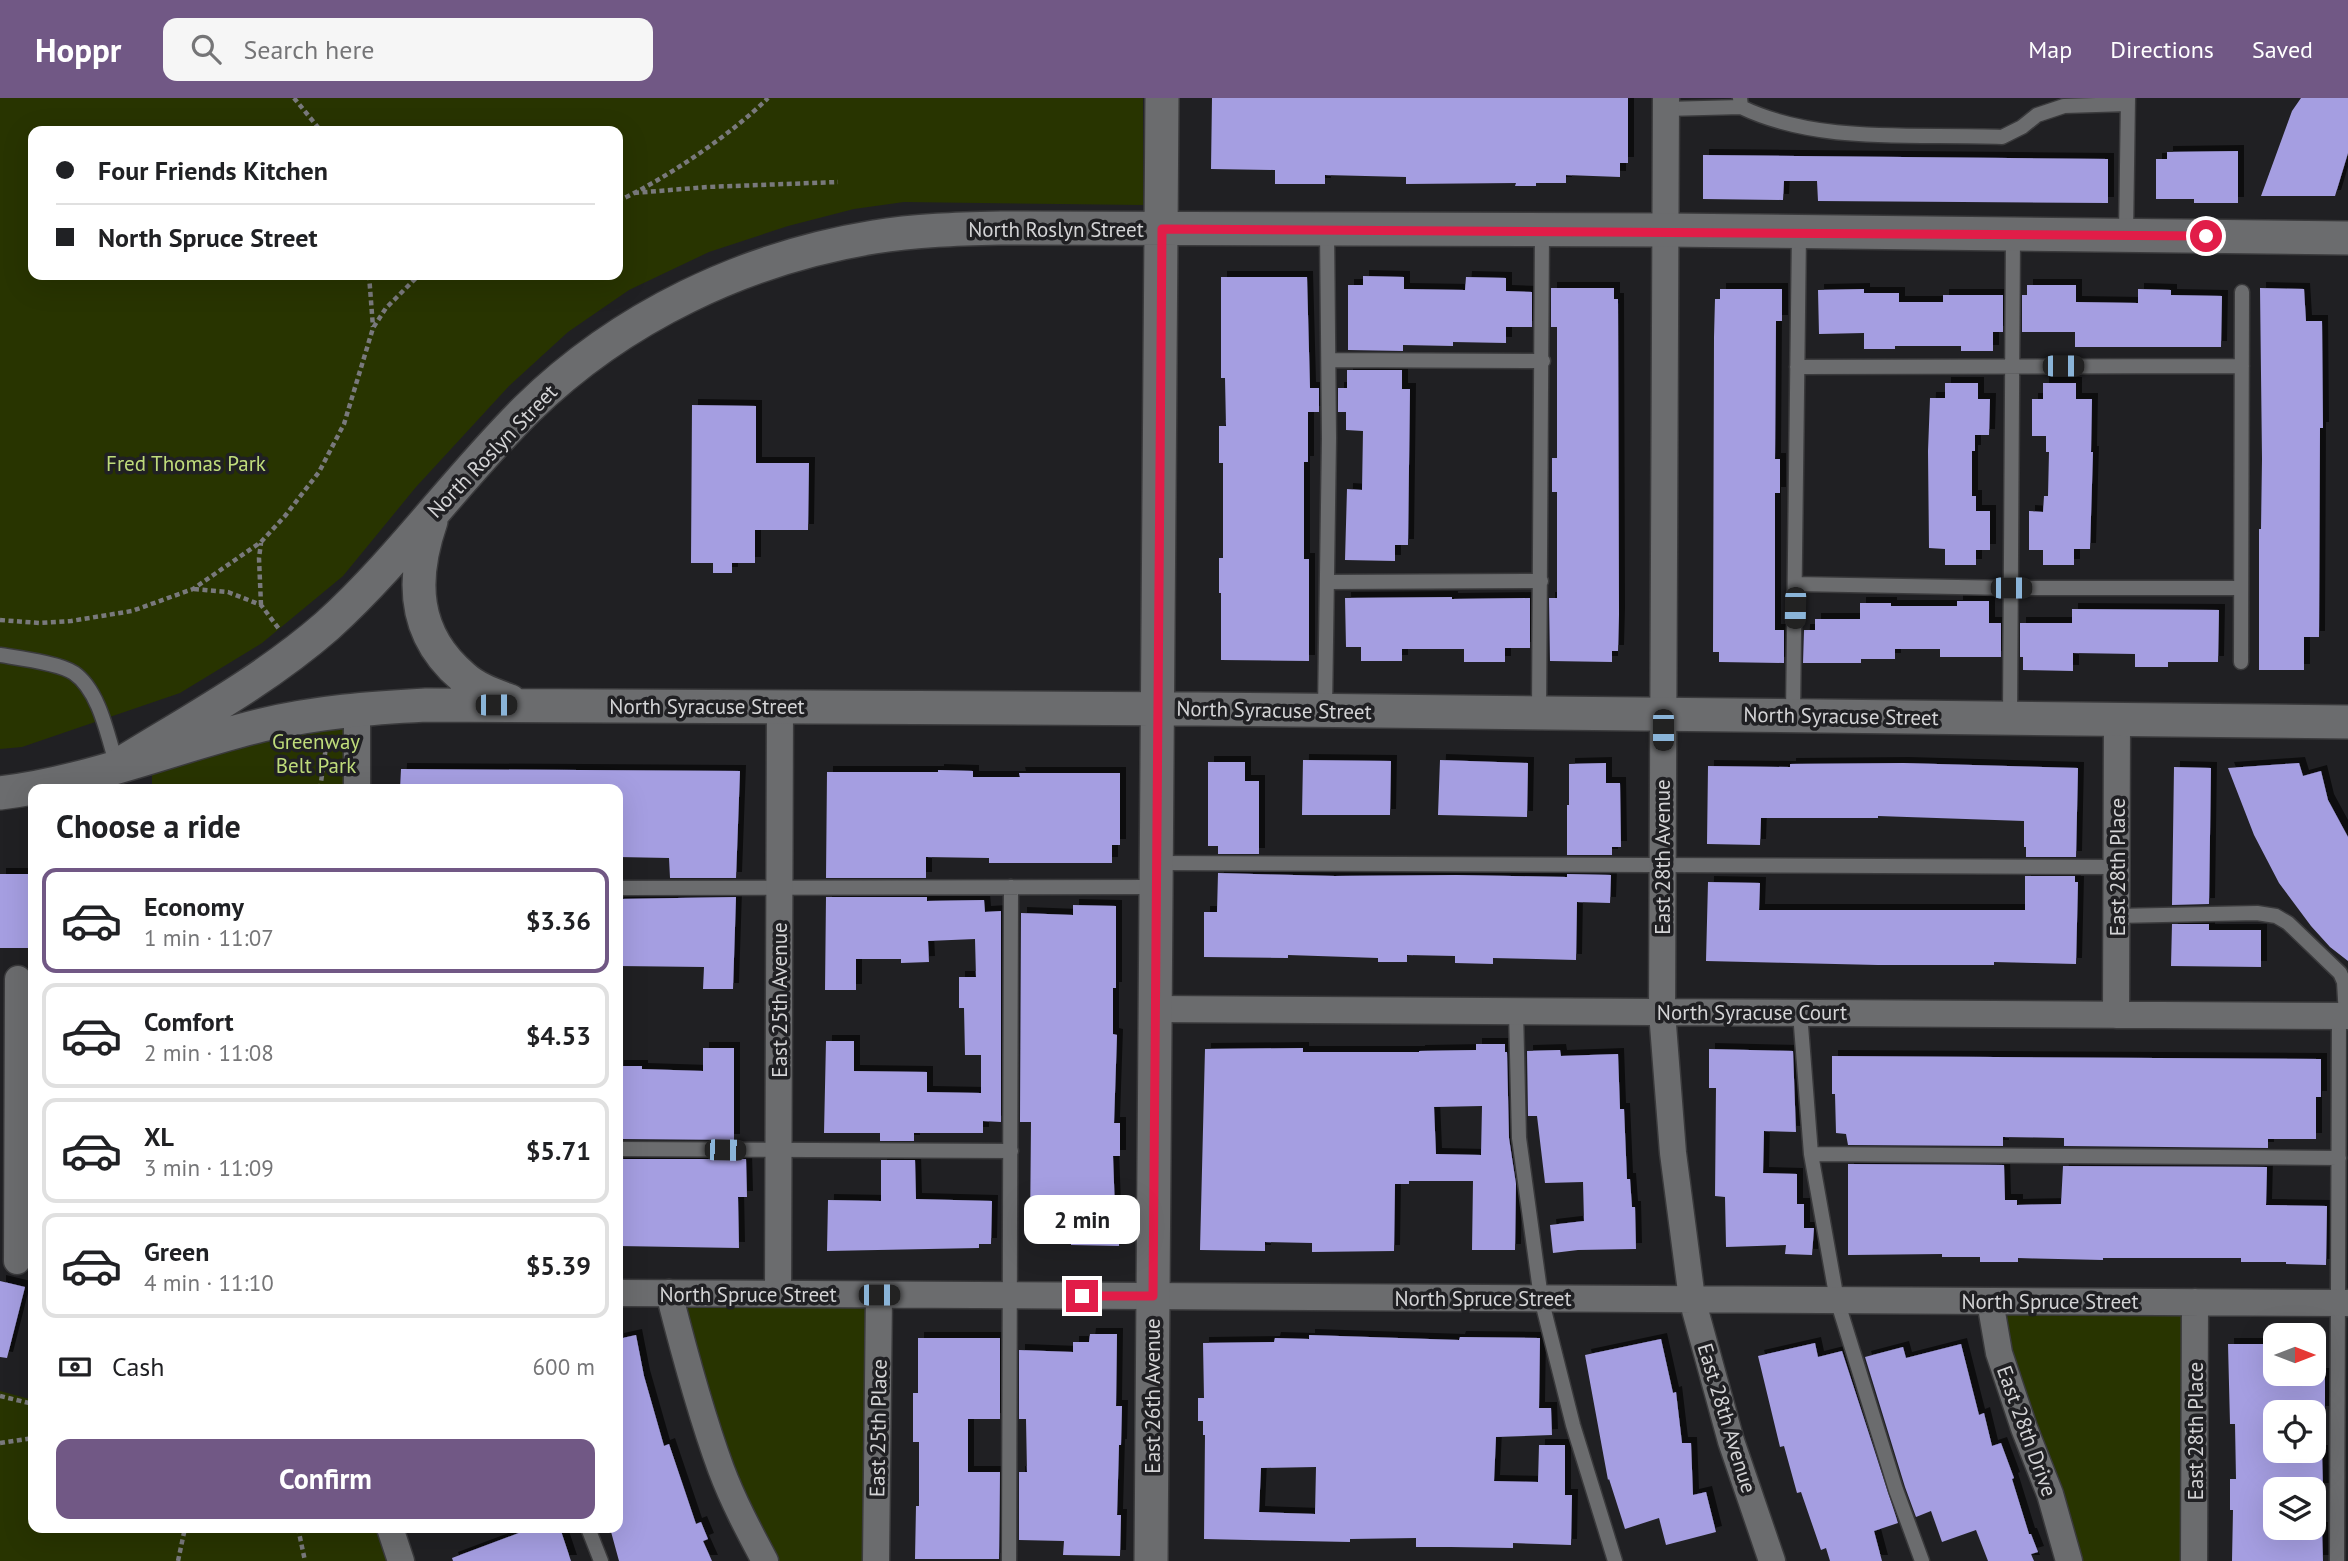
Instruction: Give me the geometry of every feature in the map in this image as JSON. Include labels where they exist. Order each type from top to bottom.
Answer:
[{"type":"street","name":"East 26th Avenue","points":[[1151,1561],[1162,98]]},
{"type":"street","name":"East 28th Avenue","points":[[1666,104],[1662,1012],[1673,1153],[1692,1299],[1731,1441],[1772,1561]]},
{"type":"street","name":"North Roslyn Street","points":[[117,766],[241,689],[327,625],[388,564],[528,408],[605,344],[643,321],[733,276],[783,258],[874,237],[956,229],[1665,230],[2348,238]]},
{"type":"street","points":[[436,508],[423,544],[418,573],[418,604],[427,632],[463,677],[485,691],[520,705]]},
{"type":"street","name":"North Syracuse Street","points":[[48,784],[321,712],[426,705],[1157,708],[2348,722]]},
{"type":"street","name":"East 25th Avenue","points":[[778,1294],[780,707]]},
{"type":"street","points":[[357,709],[357,784]]},
{"type":"street","name":"East 28th Place","points":[[2116,1015],[2117,719]]},
{"type":"street","name":"North Syracuse Street","points":[[0,793],[28,788]]},
{"type":"street","points":[[17,979],[17,1261]]},
{"type":"street","name":"North Syracuse Court","points":[[1155,1009],[2344,1016]]},
{"type":"street","name":"North Spruce Street","points":[[623,1293],[2344,1303]]},
{"type":"street","points":[[669,1293],[696,1392],[721,1469],[765,1561]]},
{"type":"street","name":"East 25th Place","points":[[876,1561],[879,1295]]},
{"type":"street","name":"East 28th Drive","points":[[1990,1301],[1999,1353],[2050,1494],[2069,1561]]},
{"type":"street","name":"East 28th Place","points":[[2194,1561],[2195,1302]]},
{"type":"street","points":[[392,1533],[401,1561]]},
{"type":"lane","points":[[1666,104],[1740,103],[1767,120],[1835,132],[2002,137],[2022,127],[2037,115],[2064,106],[2128,101],[2126,234]]},
{"type":"lane","points":[[1325,710],[1329,360],[1327,229]]},
{"type":"lane","points":[[1539,713],[1542,230]]},
{"type":"lane","points":[[1793,715],[1798,232]]},
{"type":"lane","points":[[2010,718],[2014,234]]},
{"type":"lane","points":[[2241,662],[2242,292]]},
{"type":"lane","points":[[1329,360],[1543,361]]},
{"type":"lane","points":[[1797,367],[2242,366]]},
{"type":"lane","points":[[1327,582],[1541,581]]},
{"type":"lane","points":[[1795,584],[2241,588]]},
{"type":"lane","points":[[0,655],[46,663],[74,672],[93,694],[117,766]]},
{"type":"lane","points":[[623,888],[1011,887],[1156,875],[1662,865],[2117,867]]},
{"type":"lane","points":[[1009,1561],[1011,887]]},
{"type":"lane","points":[[2116,916],[2257,913],[2276,916],[2288,923],[2340,973],[2344,982],[2339,1158],[2344,1303],[2337,1561]]},
{"type":"lane","points":[[1516,1011],[1519,1138],[1541,1298],[1573,1425],[1615,1561]]},
{"type":"lane","points":[[1800,1013],[1811,1154],[1838,1300],[1896,1490],[1922,1561]]},
{"type":"lane","points":[[623,1149],[1011,1151]]},
{"type":"lane","points":[[1811,1154],[2339,1158]]},
{"type":"lane","points":[[590,1533],[601,1561]]},
{"type":"path","points":[[294,98],[317,126]]},
{"type":"path","points":[[623,199],[716,140],[768,98]]},
{"type":"path","points":[[634,194],[707,187],[838,182]]},
{"type":"path","points":[[369,280],[373,328]]},
{"type":"path","points":[[0,620],[40,623],[104,617],[132,611],[193,589],[261,542],[303,494],[332,448],[355,393],[373,328],[386,308],[414,280]]},
{"type":"path","points":[[261,542],[261,605]]},
{"type":"path","points":[[193,589],[228,592],[261,605],[284,635]]},
{"type":"path","points":[[321,784],[326,747],[324,733]]},
{"type":"path","points":[[0,1396],[28,1403]]},
{"type":"path","points":[[0,1444],[28,1439]]},
{"type":"path","points":[[178,1561],[184,1533]]},
{"type":"path","points":[[299,1533],[305,1561]]},
{"type":"green space","name":"Fred Thomas Park","points":[[0,98],[1143,98],[1143,205],[904,202],[854,209],[788,226],[709,252],[629,290],[568,332],[509,386],[416,487],[343,576],[262,643],[180,693],[22,747],[0,749]]},
{"type":"green space","name":"Greenway Belt Park","points":[[357,709],[357,784],[152,784],[152,756]]},
{"type":"green space","points":[[669,1293],[879,1295],[876,1561],[765,1561]]},
{"type":"green space","points":[[1990,1301],[2195,1302],[2194,1561],[2069,1561]]},
{"type":"green space","points":[[0,1391],[28,1399],[28,1533],[393,1533],[402,1561],[0,1561]]},
{"type":"building","points":[[1212,98],[1628,98],[1628,163],[1620,163],[1620,177],[1566,175],[1566,183],[1536,183],[1536,186],[1515,186],[1516,183],[1406,184],[1406,177],[1325,175],[1325,184],[1275,184],[1275,170],[1211,169]]},
{"type":"building","points":[[2301,98],[2348,98],[2348,153],[2335,196],[2261,196],[2292,111]]},
{"type":"building","points":[[2238,151],[2238,203],[2194,203],[2194,199],[2156,199],[2156,159],[2167,159],[2167,152]]},
{"type":"building","points":[[1703,155],[2108,159],[2108,203],[1818,201],[1817,181],[1784,181],[1783,200],[1703,199]]},
{"type":"building","points":[[1363,276],[1404,277],[1404,289],[1465,290],[1466,277],[1506,278],[1506,291],[1532,292],[1532,327],[1506,327],[1506,343],[1403,345],[1403,351],[1348,350],[1348,285],[1363,285]]},
{"type":"building","points":[[1221,277],[1307,277],[1310,388],[1319,388],[1319,412],[1308,412],[1308,462],[1304,462],[1304,559],[1309,559],[1309,661],[1221,660],[1219,558],[1223,558],[1223,463],[1219,463],[1219,426],[1226,426],[1225,378],[1221,378]]},
{"type":"building","points":[[2027,285],[2076,285],[2076,302],[2138,303],[2138,289],[2171,290],[2171,295],[2222,296],[2221,347],[2075,347],[2075,332],[2022,332],[2022,295],[2027,295]]},
{"type":"building","points":[[1551,288],[1614,288],[1614,299],[1618,299],[1619,614],[1618,651],[1612,651],[1612,662],[1550,661],[1549,598],[1557,598],[1557,492],[1552,492],[1552,458],[1557,458],[1557,327],[1551,327]]},
{"type":"building","points":[[2260,288],[2304,289],[2306,321],[2322,321],[2319,637],[2304,637],[2304,670],[2259,670],[2262,459]]},
{"type":"building","points":[[1720,289],[1782,289],[1782,321],[1776,321],[1775,459],[1780,459],[1780,493],[1775,493],[1775,630],[1784,630],[1784,663],[1719,662],[1719,652],[1713,652],[1714,337],[1715,299],[1720,299]]},
{"type":"building","points":[[1864,289],[1864,293],[1899,293],[1899,302],[1943,302],[1943,295],[2003,295],[2003,332],[1993,332],[1993,351],[1961,351],[1961,346],[1864,349],[1864,333],[1819,334],[1818,290]]},
{"type":"building","points":[[1347,370],[1402,370],[1402,389],[1410,389],[1408,545],[1395,545],[1395,561],[1345,560],[1347,489],[1362,490],[1363,431],[1346,430],[1346,412],[1338,412],[1338,388],[1347,388]]},
{"type":"building","points":[[1945,383],[1978,383],[1978,399],[1990,399],[1989,435],[1975,435],[1975,451],[1972,451],[1972,496],[1976,496],[1976,511],[1990,511],[1990,550],[1976,550],[1976,565],[1945,565],[1945,549],[1929,548],[1930,398],[1945,398]]},
{"type":"building","points":[[2043,383],[2076,383],[2076,399],[2092,399],[2090,549],[2074,549],[2074,565],[2043,565],[2043,550],[2029,550],[2029,511],[2043,512],[2044,496],[2048,496],[2049,452],[2046,452],[2046,436],[2032,436],[2032,399],[2043,399]]},
{"type":"building","points":[[692,405],[756,406],[756,463],[809,463],[808,530],[755,530],[755,563],[732,563],[732,573],[713,573],[713,563],[691,563]]},
{"type":"building","points":[[1345,598],[1530,598],[1530,648],[1505,648],[1505,662],[1464,662],[1464,649],[1402,649],[1402,661],[1361,661],[1361,647],[1346,647]]},
{"type":"building","points":[[1957,601],[1989,601],[1989,623],[2001,623],[2001,657],[1940,657],[1940,649],[1895,649],[1895,659],[1861,659],[1861,663],[1803,663],[1804,630],[1815,630],[1815,619],[1860,619],[1860,603],[1957,606]]},
{"type":"building","points":[[2072,609],[2219,610],[2218,662],[2168,662],[2168,667],[2135,667],[2135,654],[2073,653],[2073,671],[2023,670],[2023,657],[2020,657],[2020,623],[2072,623]]},
{"type":"building","points":[[1303,760],[1391,761],[1390,815],[1302,815]]},
{"type":"building","points":[[1440,760],[1528,763],[1527,817],[1438,815]]},
{"type":"building","points":[[1208,762],[1245,762],[1245,781],[1259,781],[1259,854],[1218,854],[1218,846],[1208,846]]},
{"type":"building","points":[[1606,763],[1606,783],[1620,783],[1621,847],[1612,847],[1612,855],[1567,855],[1569,764]]},
{"type":"building","points":[[1903,763],[2078,768],[2076,857],[2026,857],[2024,821],[1878,816],[1761,818],[1760,845],[1707,844],[1708,766],[1790,767],[1790,764]]},
{"type":"building","points":[[2299,763],[2303,776],[2321,771],[2328,800],[2348,837],[2348,961],[2330,947],[2311,926],[2279,883],[2254,835],[2228,768]]},
{"type":"building","points":[[2174,767],[2211,768],[2209,904],[2172,905]]},
{"type":"building","points":[[401,769],[740,771],[736,878],[670,878],[669,858],[623,857],[623,784],[400,784]]},
{"type":"building","points":[[973,771],[973,777],[1020,777],[1019,773],[1120,773],[1120,845],[1112,845],[1112,863],[989,863],[989,858],[926,857],[926,878],[826,878],[827,772]]},
{"type":"building","points":[[1218,873],[1335,876],[1611,875],[1610,903],[1577,902],[1576,960],[1493,958],[1493,964],[1455,963],[1455,956],[1407,955],[1407,962],[1378,962],[1378,958],[1288,955],[1288,958],[1204,957],[1204,912],[1217,912]]},
{"type":"building","points":[[0,874],[28,874],[28,948],[0,948]]},
{"type":"building","points":[[2025,876],[2075,876],[2075,882],[2078,882],[2076,964],[1994,962],[1994,965],[1878,965],[1706,961],[1708,882],[1760,883],[1759,910],[2025,910]]},
{"type":"building","points":[[736,897],[733,989],[703,989],[704,967],[623,966],[623,899]]},
{"type":"building","points":[[826,897],[984,900],[985,912],[1001,911],[1001,1122],[983,1121],[983,1133],[914,1133],[914,1141],[880,1141],[880,1133],[824,1133],[826,1041],[854,1041],[854,1071],[927,1072],[927,1092],[981,1093],[981,1055],[965,1055],[964,1008],[959,1008],[959,977],[976,977],[975,939],[928,941],[929,962],[901,963],[901,959],[856,959],[856,990],[825,990]]},
{"type":"building","points":[[1073,905],[1116,906],[1116,988],[1113,988],[1113,1034],[1117,1035],[1114,1123],[1120,1123],[1120,1156],[1113,1156],[1115,1210],[1120,1210],[1119,1246],[1071,1245],[1071,1235],[1030,1234],[1031,1122],[1020,1122],[1021,913],[1073,915]]},
{"type":"building","points":[[2172,924],[2209,924],[2209,930],[2261,930],[2261,967],[2171,966]]},
{"type":"building","points":[[1476,1044],[1505,1044],[1507,1052],[1509,1138],[1516,1184],[1515,1250],[1472,1250],[1473,1181],[1409,1181],[1409,1184],[1395,1184],[1394,1251],[1312,1252],[1312,1243],[1265,1242],[1265,1251],[1200,1250],[1205,1049],[1303,1048],[1303,1052],[1476,1050]],"holes":[[[1482,1106],[1481,1155],[1436,1154],[1434,1107]]]},
{"type":"building","points":[[703,1048],[734,1048],[734,1140],[623,1139],[623,1066],[703,1071]]},
{"type":"building","points":[[1709,1049],[1793,1051],[1796,1132],[1764,1131],[1763,1173],[1797,1174],[1797,1204],[1804,1204],[1804,1228],[1814,1228],[1812,1255],[1785,1254],[1786,1245],[1726,1247],[1725,1197],[1715,1196],[1716,1088],[1709,1088]]},
{"type":"building","points":[[1560,1050],[1561,1056],[1618,1054],[1620,1109],[1624,1109],[1627,1179],[1630,1179],[1632,1207],[1635,1207],[1636,1249],[1553,1253],[1550,1225],[1584,1221],[1583,1182],[1545,1183],[1537,1116],[1528,1116],[1527,1051]]},
{"type":"building","points":[[1832,1056],[2321,1059],[2321,1097],[2316,1097],[2316,1139],[2268,1139],[2268,1148],[2064,1146],[2064,1138],[2003,1137],[2003,1146],[1848,1145],[1846,1134],[1836,1133]]},
{"type":"building","points":[[623,1159],[746,1159],[747,1197],[738,1197],[739,1248],[623,1246]]},
{"type":"building","points":[[881,1160],[915,1160],[916,1199],[992,1201],[991,1244],[979,1244],[979,1248],[827,1251],[828,1200],[881,1201]]},
{"type":"building","points":[[1848,1164],[2004,1165],[2005,1200],[2017,1200],[2017,1205],[2061,1204],[2063,1166],[2267,1167],[2266,1205],[2327,1206],[2326,1265],[2241,1262],[2241,1258],[2018,1258],[2018,1262],[1980,1262],[1980,1257],[1942,1257],[1942,1254],[1848,1255]]},
{"type":"building","points":[[0,1281],[25,1287],[7,1358],[0,1357]]},
{"type":"building","points":[[1090,1334],[1117,1334],[1116,1406],[1122,1406],[1117,1515],[1121,1515],[1120,1556],[1063,1555],[1064,1541],[1019,1540],[1019,1472],[1027,1472],[1026,1419],[1019,1419],[1019,1350],[1073,1352],[1073,1342],[1089,1342]]},
{"type":"building","points":[[636,1335],[644,1376],[664,1446],[669,1444],[696,1524],[701,1522],[708,1539],[703,1541],[712,1561],[619,1561],[611,1533],[623,1533],[623,1338]]},
{"type":"building","points":[[1309,1335],[1459,1340],[1460,1337],[1540,1338],[1539,1408],[1551,1408],[1552,1435],[1496,1437],[1494,1481],[1538,1482],[1539,1445],[1565,1445],[1565,1495],[1572,1495],[1571,1545],[1513,1543],[1513,1548],[1416,1547],[1416,1538],[1350,1539],[1350,1542],[1204,1539],[1205,1435],[1203,1421],[1198,1421],[1198,1398],[1204,1398],[1203,1343],[1274,1342],[1275,1338],[1309,1339]],"holes":[[[1316,1467],[1315,1514],[1259,1512],[1261,1468]]]},
{"type":"building","points":[[918,1338],[1000,1338],[1000,1419],[968,1419],[968,1472],[1000,1472],[999,1559],[915,1559],[916,1506],[919,1506],[919,1442],[913,1442],[913,1393],[918,1393]]},
{"type":"building","points":[[1661,1339],[1673,1393],[1676,1392],[1682,1443],[1691,1443],[1693,1495],[1706,1492],[1716,1532],[1666,1545],[1659,1518],[1625,1529],[1608,1480],[1585,1355]]},
{"type":"building","points":[[1815,1343],[1818,1357],[1842,1351],[1898,1523],[1874,1531],[1882,1561],[1830,1561],[1826,1548],[1821,1550],[1801,1492],[1797,1493],[1784,1446],[1780,1447],[1758,1356]]},
{"type":"building","points":[[1961,1344],[1979,1415],[1984,1413],[1992,1446],[2001,1443],[2014,1478],[2012,1479],[2029,1534],[2038,1552],[2031,1554],[2034,1561],[1988,1561],[1976,1530],[1942,1542],[1931,1511],[1916,1517],[1905,1487],[1865,1357],[1903,1347],[1906,1358]]},
{"type":"building","points":[[2228,1344],[2263,1344],[2263,1386],[2325,1386],[2325,1400],[2263,1400],[2263,1463],[2322,1463],[2323,1477],[2263,1477],[2263,1540],[2322,1540],[2323,1561],[2232,1561],[2233,1510],[2230,1510],[2230,1479],[2236,1479],[2235,1424],[2230,1424]]},
{"type":"building","points":[[519,1533],[562,1533],[571,1561],[453,1561],[452,1558]]},
{"type":"route","points":[[1082,1296],[1153,1296],[1162,229],[1641,230],[2206,236]]}]
